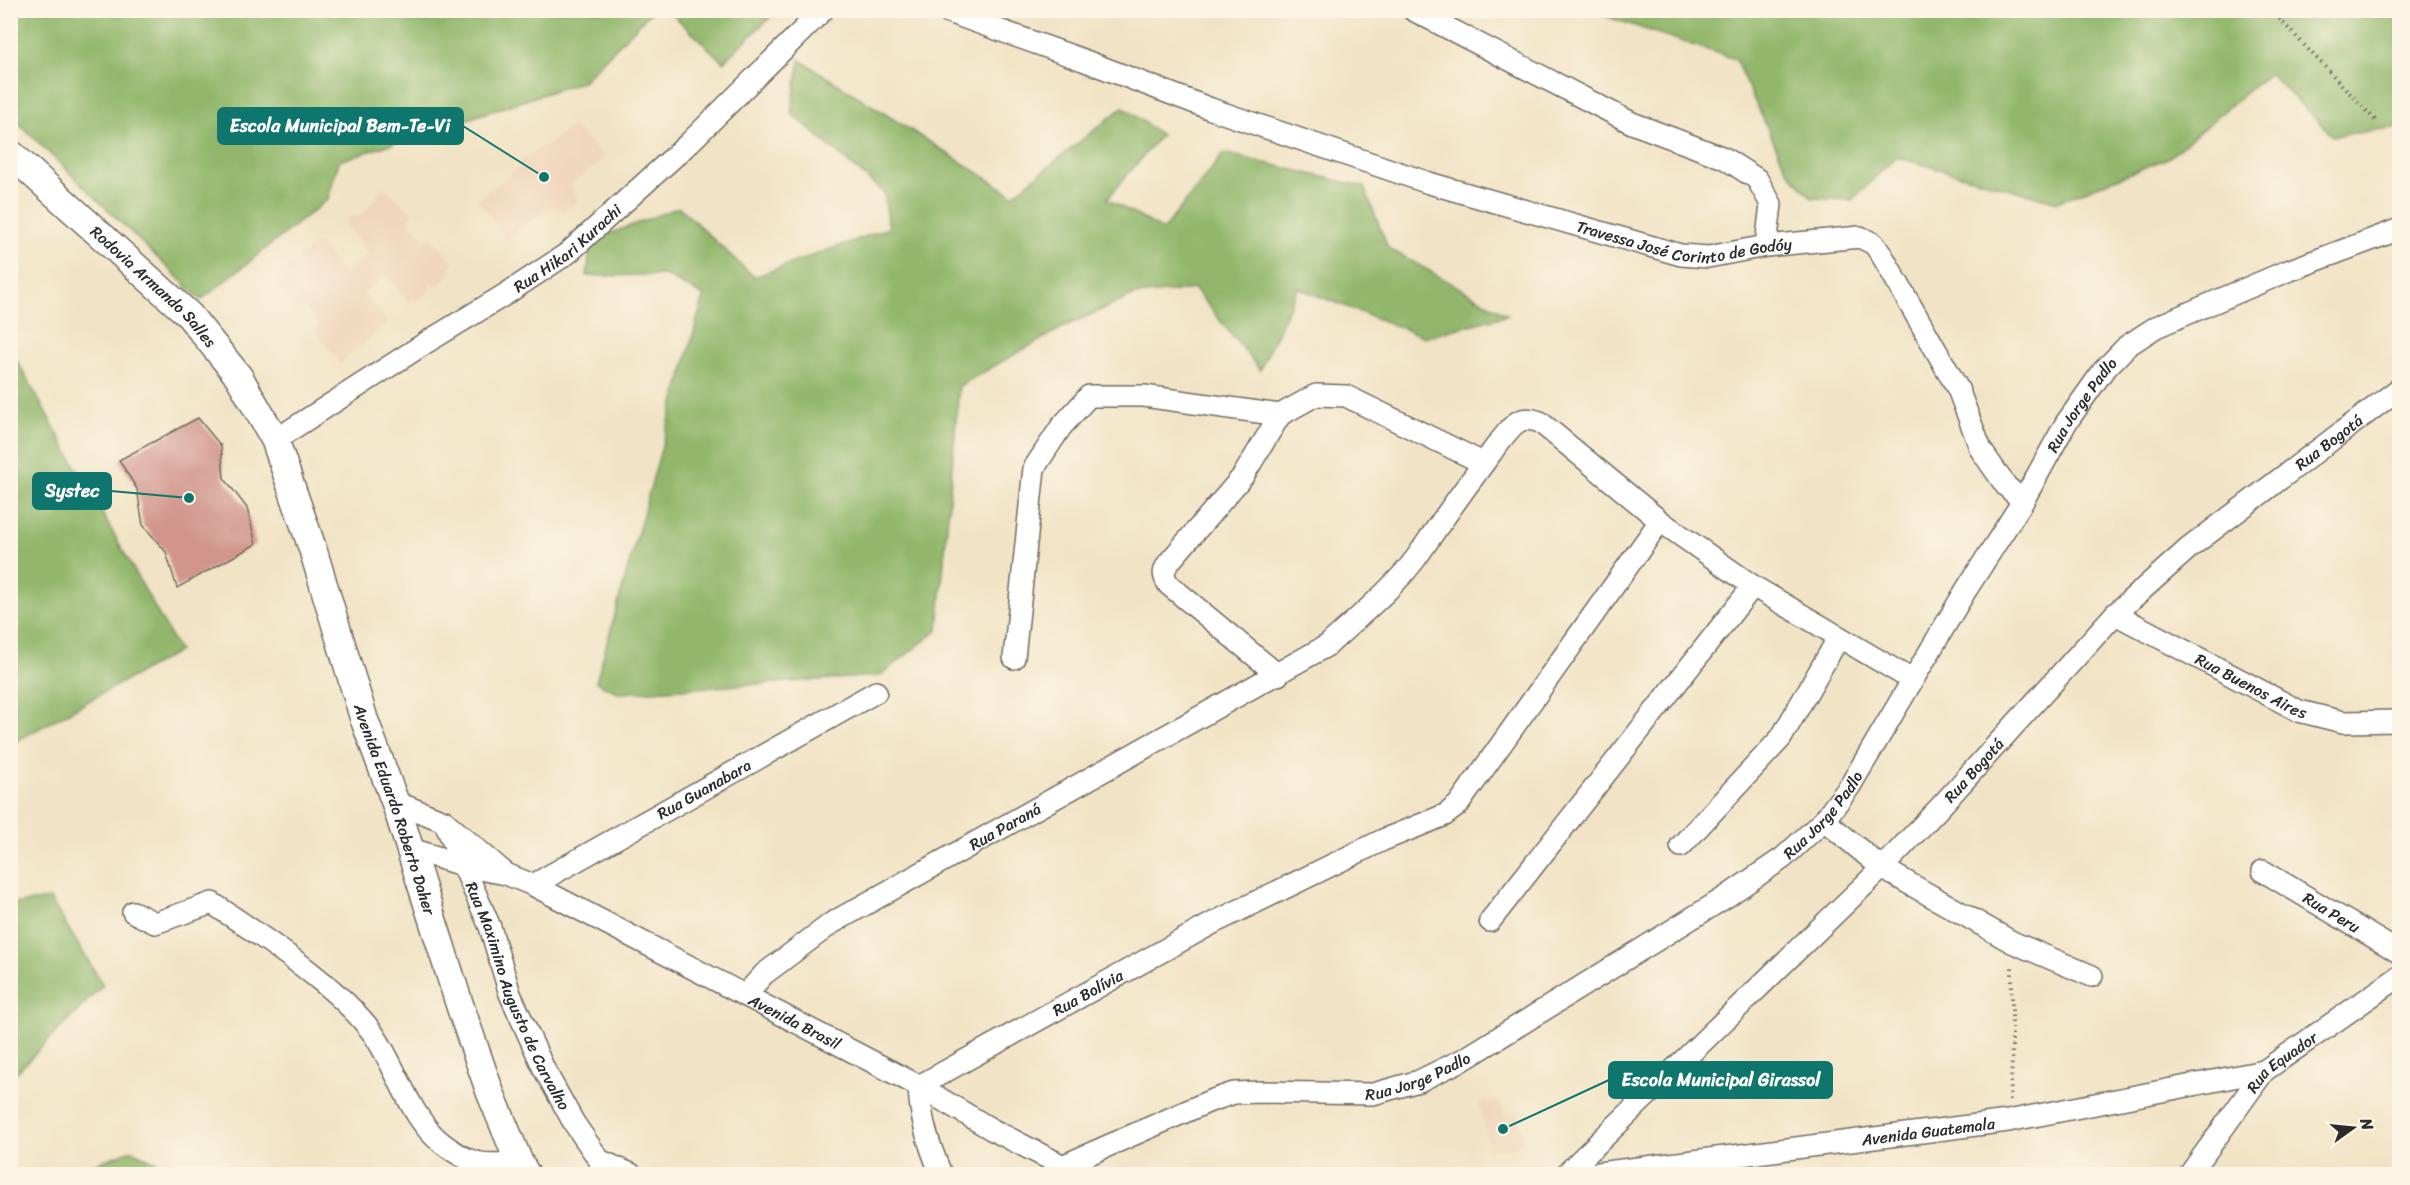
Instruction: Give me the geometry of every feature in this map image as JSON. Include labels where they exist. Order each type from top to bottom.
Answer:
[{"type":"main road","name":"Rodovia Armando Salles","points":[[10,153],[189,315],[239,377],[275,440]]},
{"type":"main road","name":"Avenida Eduardo Roberto Daher","points":[[275,440],[313,550],[364,719],[395,802],[408,848],[490,1092],[522,1168]]},
{"type":"street","name":"Rua Hikari Kurachi","points":[[275,440],[567,253],[688,144],[823,10]]},
{"type":"street","name":"Travessa José Corinto de Godóy","points":[[943,10],[1211,109],[1429,183],[1681,255],[1708,257],[1766,246],[1860,237],[1874,244],[1884,257],[1958,389],[1981,450],[2006,486],[2023,501]]},
{"type":"street","points":[[1413,10],[1632,123],[1724,158],[1757,179],[1771,204],[1766,246]]},
{"type":"street","name":"Rua Jorge Padlo","points":[[1071,1170],[1210,1101],[1234,1093],[1372,1094],[1419,1081],[1466,1058],[1726,897],[1783,858],[1824,820],[1850,786],[1912,680],[2023,501],[2066,423],[2103,371],[2127,346],[2156,327],[2285,272],[2400,229]]},
{"type":"street","name":"Rua Bogotá","points":[[1566,1174],[1882,868],[2115,614],[2189,548],[2400,388]]},
{"type":"street","points":[[1278,675],[1169,585],[1164,577],[1164,569],[1243,476],[1280,415],[1316,395],[1346,396],[1483,464]]},
{"type":"street","points":[[1014,658],[1034,468],[1061,427],[1089,396],[1144,396],[1280,415]]},
{"type":"street","name":"Rua Paraná","points":[[746,994],[764,974],[832,923],[1328,645],[1414,560],[1450,507],[1515,424],[1530,418],[1540,422],[1660,521]]},
{"type":"street","points":[[1660,521],[1753,586],[1912,680]]},
{"type":"street","name":"Rua Bolívia","points":[[919,1086],[1255,901],[1383,840],[1445,815],[1458,804],[1660,521]]},
{"type":"street","points":[[1490,921],[1753,586]]},
{"type":"street","name":"Rua Buenos Aires","points":[[2115,614],[2299,711],[2343,722],[2400,721]]},
{"type":"street","points":[[1681,846],[1781,738],[1839,637]]},
{"type":"street","name":"Rua Guanabara","points":[[533,885],[876,692]]},
{"type":"street","name":"Avenida Brasil","points":[[395,802],[444,820],[506,874]]},
{"type":"street","points":[[444,820],[465,866]]},
{"type":"street","points":[[1824,820],[1882,868],[2012,942],[2092,975]]},
{"type":"street","name":"Rua Maximino Augusto de Carvalho","points":[[408,848],[465,866],[490,927],[510,994],[544,1069],[603,1167]]},
{"type":"street","name":"Avenida Brasil","points":[[465,866],[506,874],[533,885],[746,994],[919,1086],[991,1129],[1071,1170]]},
{"type":"street","name":"Rua Peru","points":[[2263,871],[2400,953]]},
{"type":"street","points":[[133,912],[155,923],[212,903],[288,956],[338,998],[370,1030],[389,1058],[420,1119],[440,1142],[462,1157],[486,1166],[522,1168]]},
{"type":"street","name":"Rua Equador","points":[[2190,1174],[2264,1071],[2400,976]]},
{"type":"street","name":"Avenida Guatemala","points":[[1591,1174],[2008,1121],[2264,1071]]},
{"type":"street","points":[[919,1086],[925,1134],[941,1174]]},
{"type":"street","points":[[603,1167],[631,1174]]},
{"type":"path","points":[[2271,10],[2378,123]]},
{"type":"path","points":[[2008,1121],[2012,1061],[2012,942]]},
{"type":"shaded area","points":[[572,125],[605,158],[570,185],[577,201],[564,210],[552,205],[507,238],[477,200],[518,168],[518,163],[542,146],[545,148]]},
{"type":"shaded area","points":[[384,187],[414,214],[407,219],[424,239],[431,237],[454,263],[448,269],[450,274],[438,286],[433,282],[428,285],[430,291],[417,302],[414,298],[408,302],[387,274],[363,293],[388,322],[340,364],[315,330],[319,324],[303,306],[295,310],[274,282],[279,277],[277,272],[290,263],[295,265],[300,263],[298,257],[318,243],[344,273],[368,253],[344,224],[353,215],[360,217]]},
{"type":"shaded area","points":[[1499,1100],[1505,1115],[1518,1113],[1524,1143],[1489,1150],[1480,1103]]},
{"type":"green space","points":[[10,11],[652,11],[583,81],[339,161],[328,199],[201,300],[11,116]]},
{"type":"green space","points":[[669,11],[777,11],[723,62]]},
{"type":"green space","points":[[1590,11],[2399,11],[2399,127],[2333,136],[2269,73],[2168,158],[2057,202],[1896,157],[1852,200],[1812,198],[1787,170],[1735,59]]},
{"type":"green space","points":[[800,60],[1013,195],[1123,107],[1161,135],[1107,199],[1163,230],[1224,153],[1364,187],[1388,248],[1508,315],[1425,337],[1298,288],[1260,370],[1195,289],[1135,295],[1065,326],[959,386],[938,630],[879,676],[619,693],[596,682],[704,296],[665,275],[587,276],[591,241],[679,207],[754,277],[889,228],[884,193],[791,113]]},
{"type":"green space","points":[[11,350],[179,651],[10,744]]},
{"type":"green space","points":[[50,899],[103,985],[11,1078],[11,904]]},
{"type":"green space","points":[[132,1150],[179,1174],[67,1174]]},
{"type":"building","points":[[198,418],[221,446],[224,478],[247,508],[256,544],[177,588],[166,552],[143,525],[137,489],[119,460]]},
{"type":"place","name":"Escola Municipal Bem-Te-Vi","points":[[544,177]]},
{"type":"place","name":"Systec","points":[[189,498]]},
{"type":"place","name":"Escola Municipal Girassol","points":[[1503,1129]]}]
